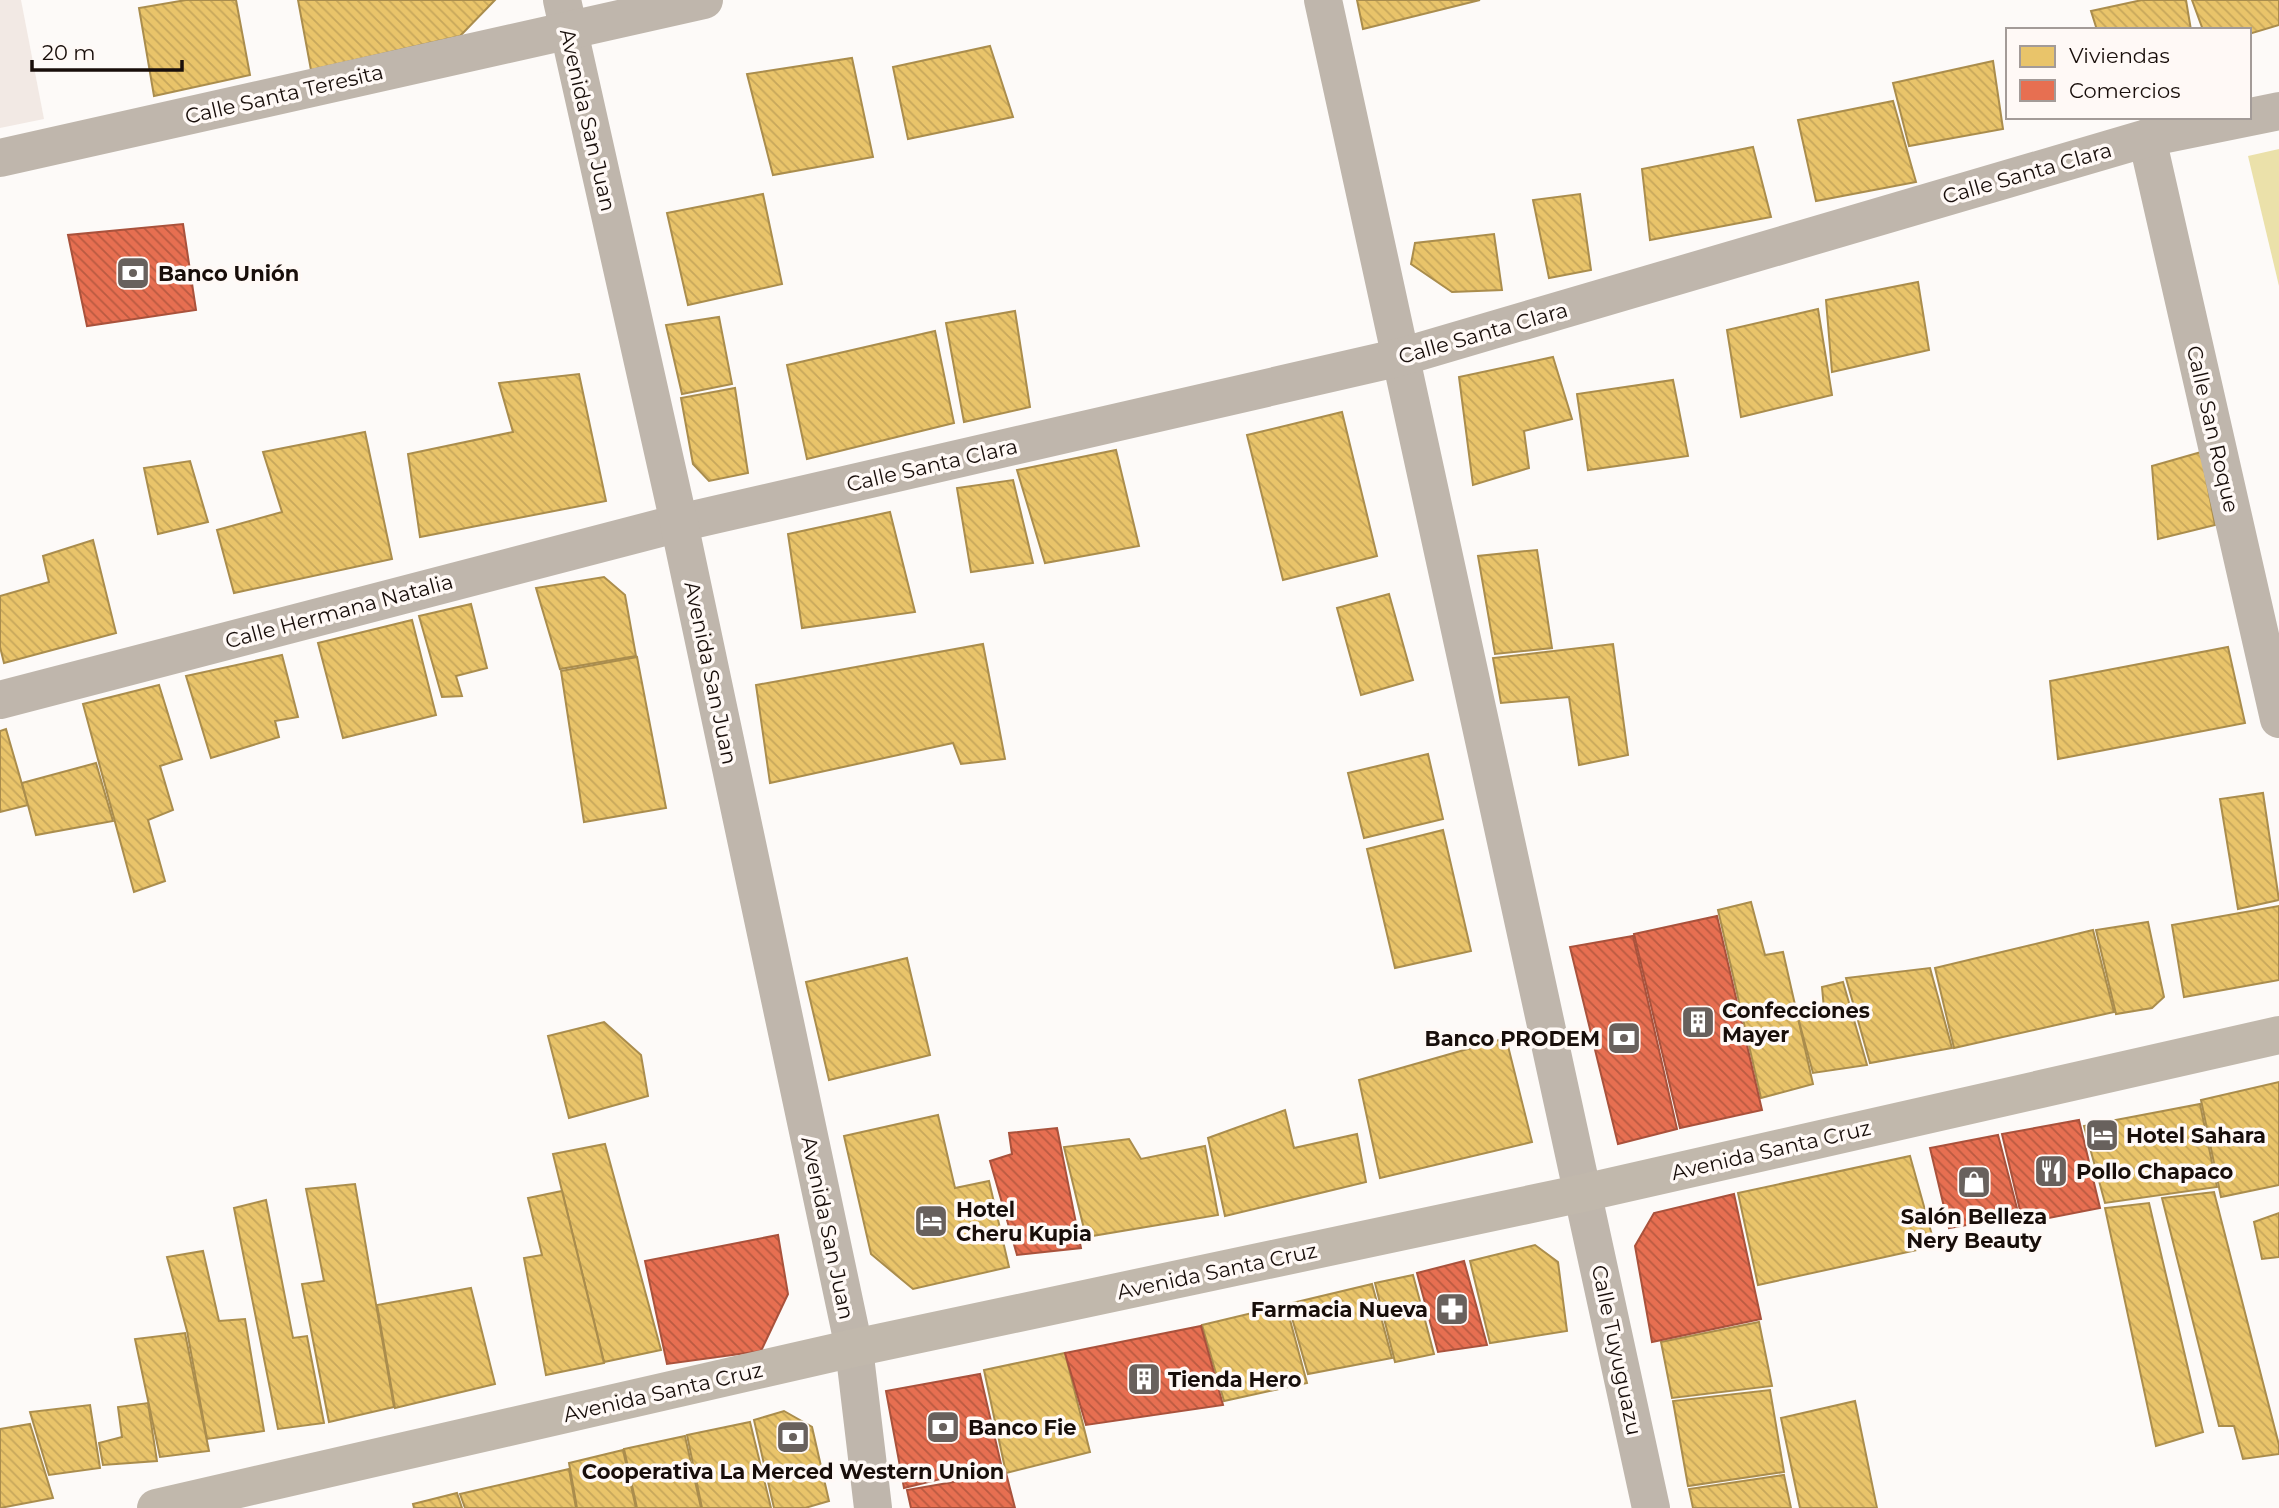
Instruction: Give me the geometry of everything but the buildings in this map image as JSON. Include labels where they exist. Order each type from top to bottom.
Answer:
[{"type":"main road","name":"Avenida Santa Cruz","points":[[156,1508],[853,1348],[1583,1193],[2279,1035]]},
{"type":"street","name":"Calle Santa Teresita","points":[[0,158],[565,15],[704,0]]},
{"type":"street","name":"Calle Tuyuguazu","points":[[1323,0],[1651,1508]]},
{"type":"street","name":"Avenida San Juan","points":[[565,15],[679,523],[853,1348],[873,1508]]},
{"type":"street","name":"Calle Santa Clara","points":[[2251,117],[2279,111]]},
{"type":"street","name":"Calle Santa Clara","points":[[679,523],[1401,357],[2147,138],[2240,119]]},
{"type":"street","name":"Calle San Roque","points":[[2147,138],[2279,719]]},
{"type":"street","name":"Calle Hermana Natalia","points":[[0,700],[679,523]]},
{"type":"shaded area","points":[[0,0],[21,0],[44,119],[0,128]]},
{"type":"shaded area","points":[[2279,149],[2279,286],[2248,156]]},
{"type":"place","name":"Banco Unión","points":[[133,273]]},
{"type":"place","name":"Confecciones Mayer","points":[[1698,1022]]},
{"type":"place","name":"Banco PRODEM","points":[[1624,1038]]},
{"type":"place","name":"Hotel Sahara","points":[[2102,1135]]},
{"type":"place","name":"Pollo Chapaco","points":[[2051,1171]]},
{"type":"place","name":"Salón Belleza Nery Beauty","points":[[1974,1182]]},
{"type":"place","name":"Hotel Cheru Kupia","points":[[931,1221]]},
{"type":"place","name":"Farmacia Nueva","points":[[1452,1309]]},
{"type":"place","name":"Tienda Hero","points":[[1144,1379]]},
{"type":"place","name":"Banco Fie","points":[[943,1427]]},
{"type":"place","name":"Cooperativa La Merced Western Union","points":[[793,1437]]}]
